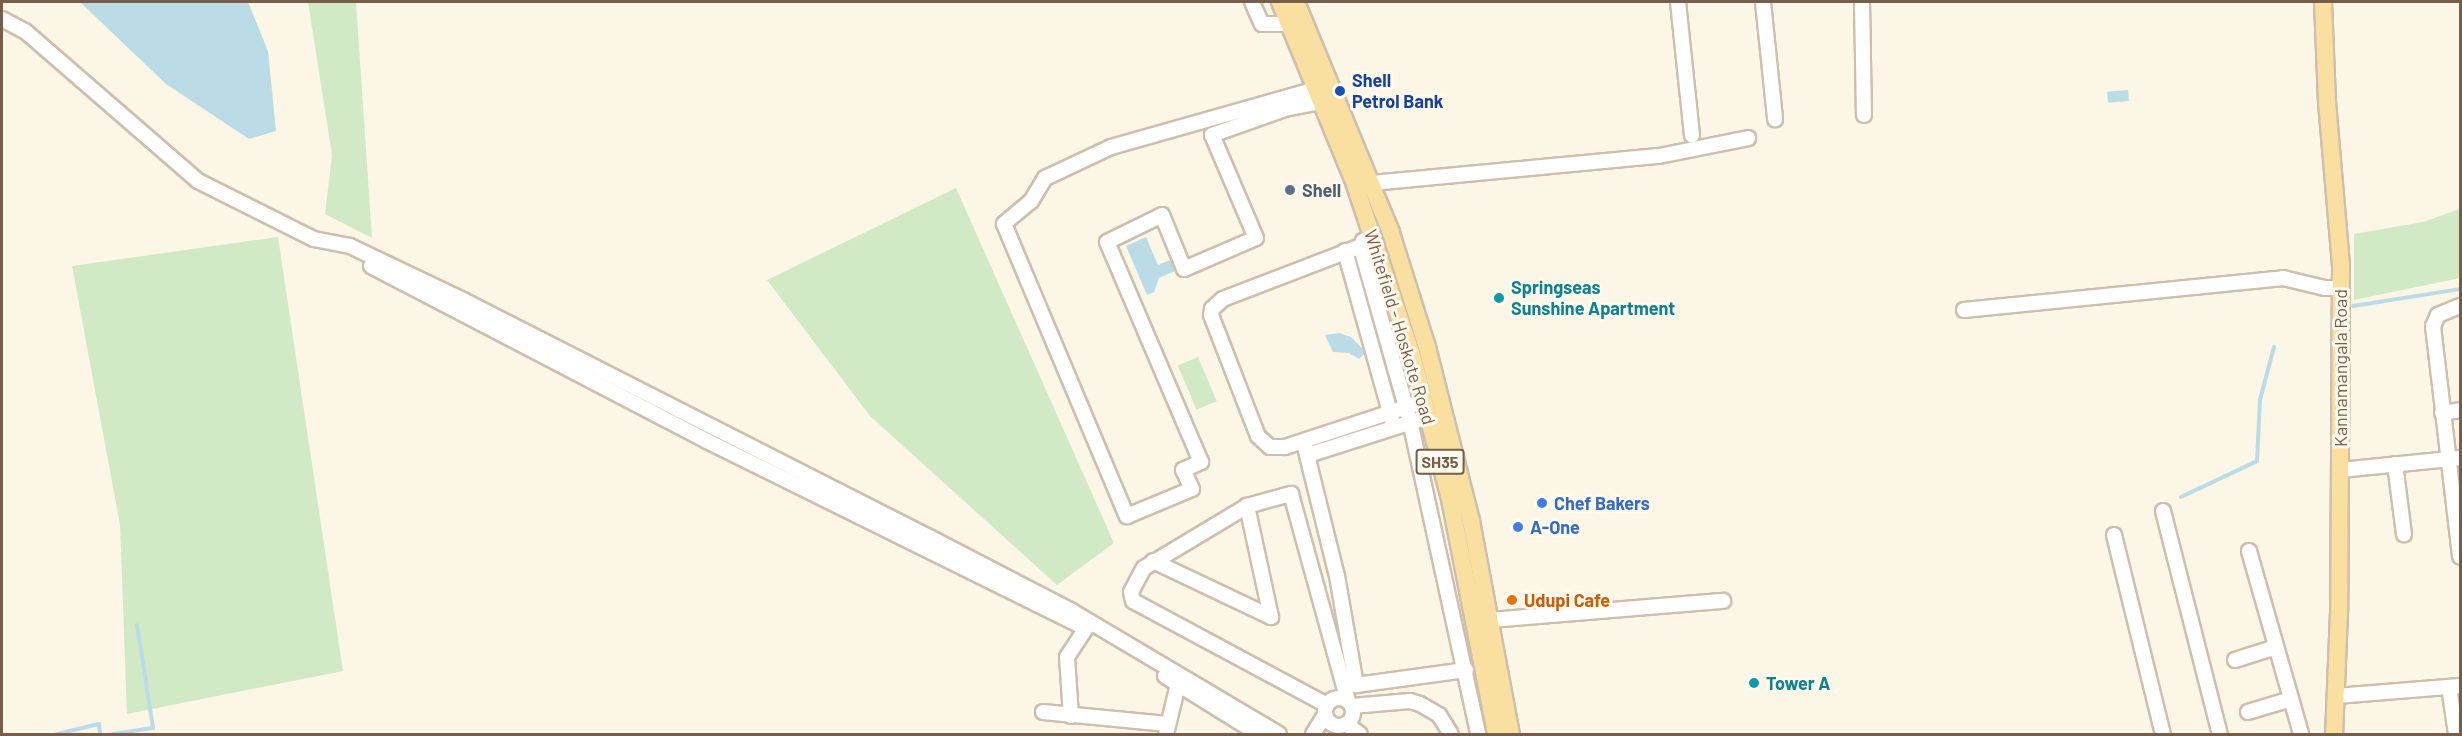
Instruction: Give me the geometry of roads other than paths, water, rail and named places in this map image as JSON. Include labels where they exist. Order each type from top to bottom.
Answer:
[{"type":"main road","name":"Whitefield - Hoskote Road","points":[[1280,2],[1319,95],[1426,409],[1452,510],[1496,735]]},
{"type":"main road","name":"Whitefield - Hoskote Road","points":[[1296,2],[1372,183],[1427,348],[1471,521],[1511,735]]},
{"type":"main road","name":"Kannamangala Road","points":[[2323,2],[2341,288],[2340,470],[2334,735]]},
{"type":"street","points":[[1252,2],[1262,24],[1290,24]]},
{"type":"street","points":[[1678,2],[1692,135]]},
{"type":"street","points":[[1763,2],[1775,118]]},
{"type":"street","points":[[1862,2],[1864,115]]},
{"type":"street","points":[[2,19],[25,31],[198,181],[308,236],[339,245],[346,253],[697,435],[1087,625],[1178,679],[1280,735]]},
{"type":"street","points":[[1319,95],[1212,135],[1256,238],[1185,269],[1162,215],[1107,242],[1201,462],[1183,470],[1192,489],[1126,516],[1004,224],[1031,201],[1045,178],[1111,147],[1319,95]]},
{"type":"street","points":[[1372,183],[1659,156],[1748,138]]},
{"type":"street","points":[[1426,409],[1408,414],[1392,419],[1306,449],[1277,448],[1258,436],[1211,315],[1212,309],[1223,299],[1367,240],[1408,414],[1466,670],[1478,735]]},
{"type":"street","points":[[1345,250],[1392,419]]},
{"type":"street","points":[[1964,310],[2283,278],[2325,288],[2341,288]]},
{"type":"street","points":[[2460,306],[2434,319],[2442,412],[2454,458],[2460,556]]},
{"type":"street","points":[[2442,412],[2460,410]]},
{"type":"street","points":[[1306,449],[1337,576],[1356,685],[1466,670]]},
{"type":"street","points":[[2340,470],[2454,458]]},
{"type":"street","points":[[2395,464],[2404,534]]},
{"type":"street","points":[[1342,728],[1352,717],[1350,704],[1291,494],[1246,506],[1152,561],[1131,592],[1133,601],[1326,710],[1330,723],[1342,728],[1360,735]]},
{"type":"street","points":[[1152,561],[1271,617],[1246,506]]},
{"type":"street","points":[[2163,511],[2220,735]]},
{"type":"street","points":[[2114,536],[2163,735]]},
{"type":"street","points":[[2249,551],[2301,735]]},
{"type":"street","points":[[1491,620],[1723,601]]},
{"type":"street","points":[[1071,716],[1067,657],[1087,625]]},
{"type":"street","points":[[2235,660],[2276,647]]},
{"type":"street","points":[[1043,712],[1167,729],[1178,679]]},
{"type":"street","points":[[1178,679],[1258,735]]},
{"type":"street","points":[[2336,696],[2455,686],[2456,735]]},
{"type":"street","points":[[1313,735],[1326,710],[1338,698],[1350,704],[1410,701],[1420,704],[1439,715],[1450,735]]},
{"type":"street","points":[[2248,712],[2291,699]]},
{"type":"street","points":[[1104,720],[1106,735]]},
{"type":"water","points":[[80,2],[248,2],[268,51],[276,131],[249,139],[166,84]]},
{"type":"water","points":[[2128,90],[2129,101],[2108,103],[2107,92]]},
{"type":"water","points":[[1146,237],[1158,265],[1170,260],[1175,271],[1159,278],[1154,292],[1147,295],[1126,246]]},
{"type":"water","points":[[1339,333],[1351,337],[1366,352],[1359,359],[1349,353],[1333,352],[1325,335]]},
{"type":"waterway","points":[[2353,306],[2460,289]]},
{"type":"waterway","points":[[2181,497],[2257,461],[2260,400],[2274,347]]},
{"type":"waterway","points":[[113,734],[153,728],[137,625]]},
{"type":"waterway","points":[[57,734],[99,724],[100,734]]},
{"type":"place","name":"Shell Petrol Bank","points":[[1340,91]]},
{"type":"place","name":"Shell","points":[[1290,190]]},
{"type":"place","name":"Springseas Sunshine Apartment","points":[[1499,298]]},
{"type":"place","name":"Chef Bakers","points":[[1542,503]]},
{"type":"place","name":"A-One","points":[[1518,527]]},
{"type":"place","name":"Udupi Cafe","points":[[1512,600]]},
{"type":"place","name":"Tower A","points":[[1754,683]]}]
